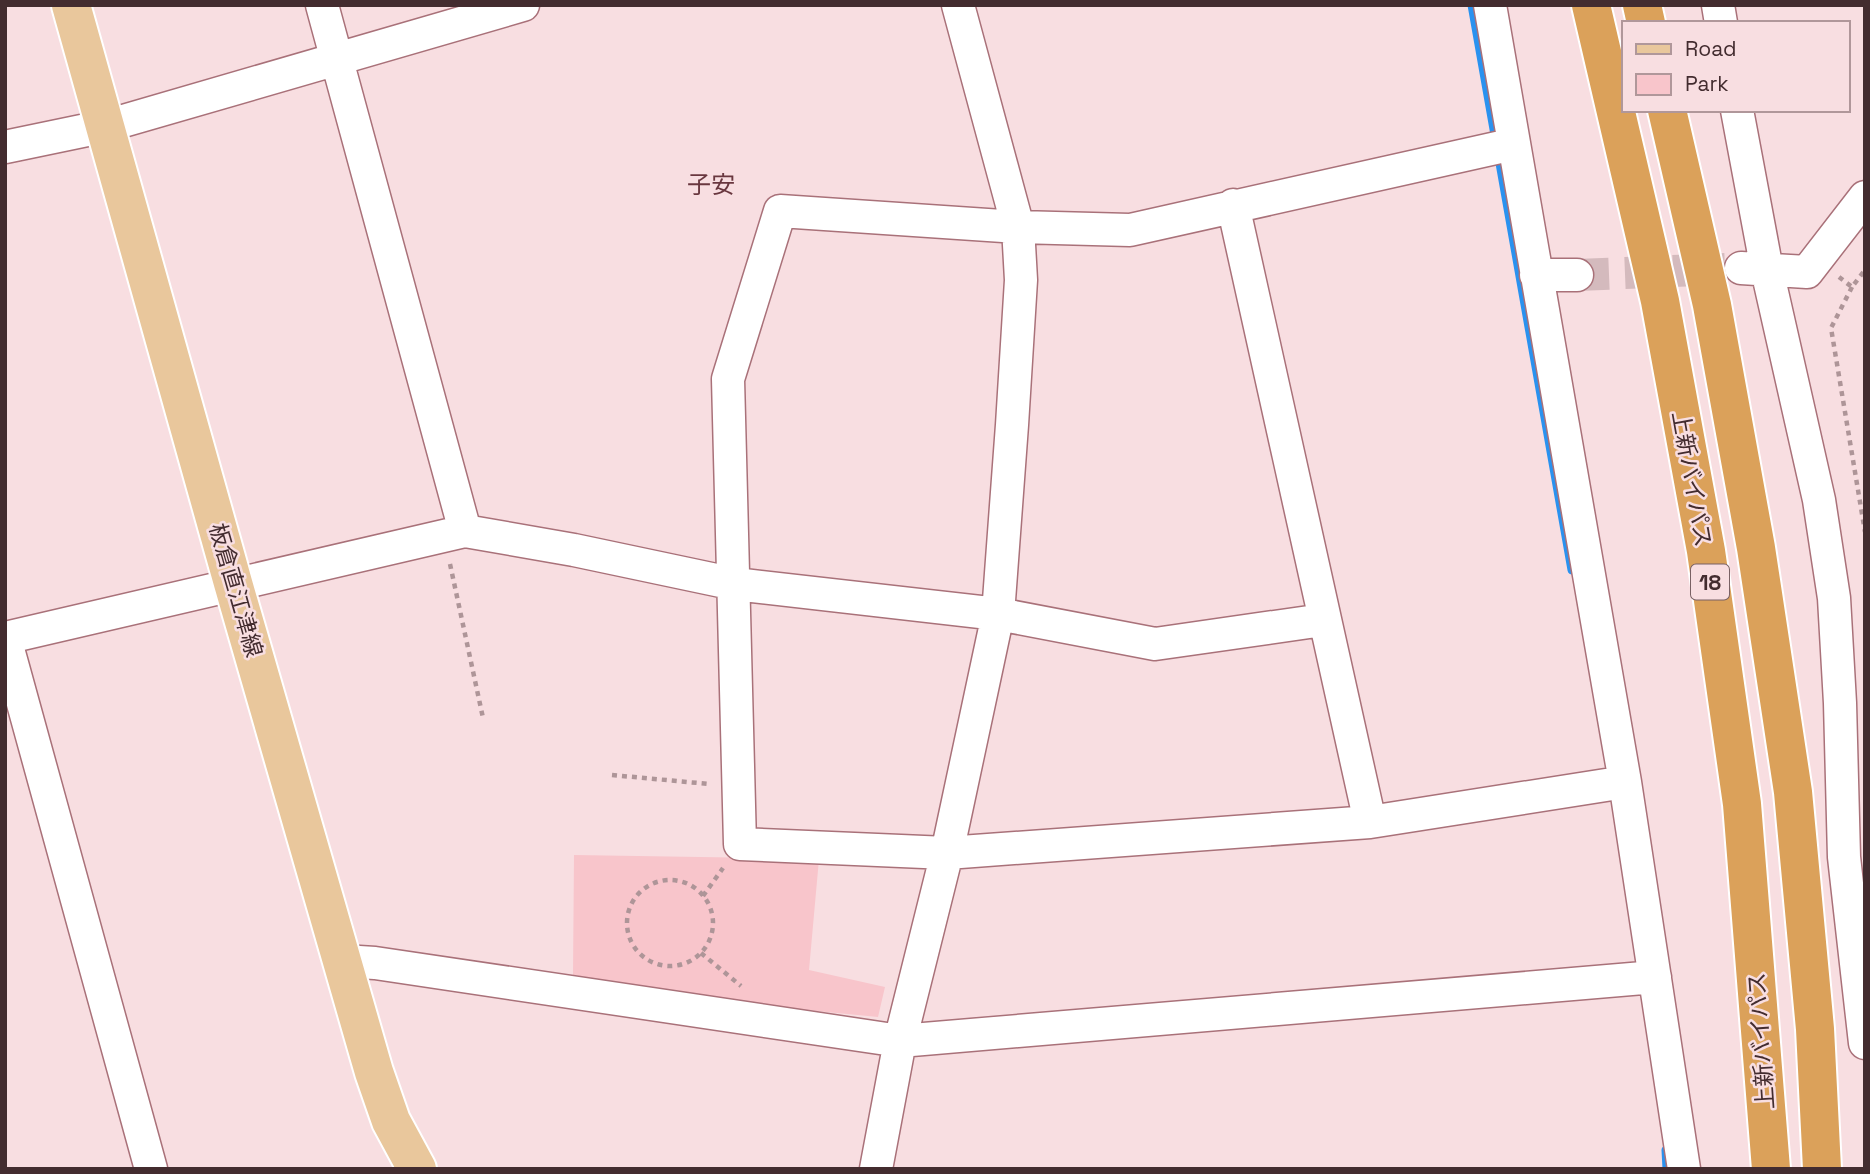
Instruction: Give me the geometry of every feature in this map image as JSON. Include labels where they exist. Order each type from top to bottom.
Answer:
[{"type":"highway","name":"上新バイパス","points":[[1591,5],[1660,301],[1706,551],[1742,804],[1771,1169]]},
{"type":"highway","name":"18","points":[[1667,112],[1712,305],[1756,548],[1793,792],[1815,1029],[1822,1169]]},
{"type":"main road","name":"板倉直江津線","points":[[71,5],[374,1072],[391,1121],[417,1169]]},
{"type":"street","points":[[322,5],[454,533]]},
{"type":"street","points":[[5,147],[106,126],[523,5]]},
{"type":"street","points":[[876,1169],[900,1041],[947,853],[998,614],[1021,280],[1018,227],[958,5]]},
{"type":"street","points":[[1490,5],[1625,782],[1684,1169]]},
{"type":"street","points":[[1737,112],[1754,269],[1819,500],[1834,598],[1844,858],[1865,1043]]},
{"type":"street","points":[[1514,144],[1130,230],[1018,227],[780,211],[728,379],[740,845],[947,853],[1370,822],[1625,782]]},
{"type":"street","points":[[1754,269],[1807,272],[1865,197]]},
{"type":"street","points":[[1233,205],[1370,822]]},
{"type":"street","points":[[1536,275],[1577,275]]},
{"type":"street","points":[[151,1169],[5,638],[454,533],[575,550],[735,584],[998,614],[1155,644],[1324,620]]},
{"type":"street","points":[[343,961],[416,969],[900,1041],[1655,978]]},
{"type":"path","points":[[1852,287],[1831,328],[1865,531]]},
{"type":"path","points":[[454,533],[483,718]]},
{"type":"path","points":[[612,775],[739,786]]},
{"type":"path","points":[[670,880],[684,882],[696,888],[712,913],[713,928],[709,942],[701,954],[675,967],[646,960],[635,950],[626,925],[634,898],[650,885],[670,880]]},
{"type":"green space","points":[[574,855],[819,859],[809,970],[885,987],[878,1017],[755,1005],[573,975]]},
{"type":"waterway","points":[[1472,5],[1572,570]]},
{"type":"waterway","points":[[1666,1150],[1667,1169]]},
{"type":"tunnel","points":[[1577,275],[1725,269]]},
{"type":"district","name":"子安","points":[[711,184]]}]
